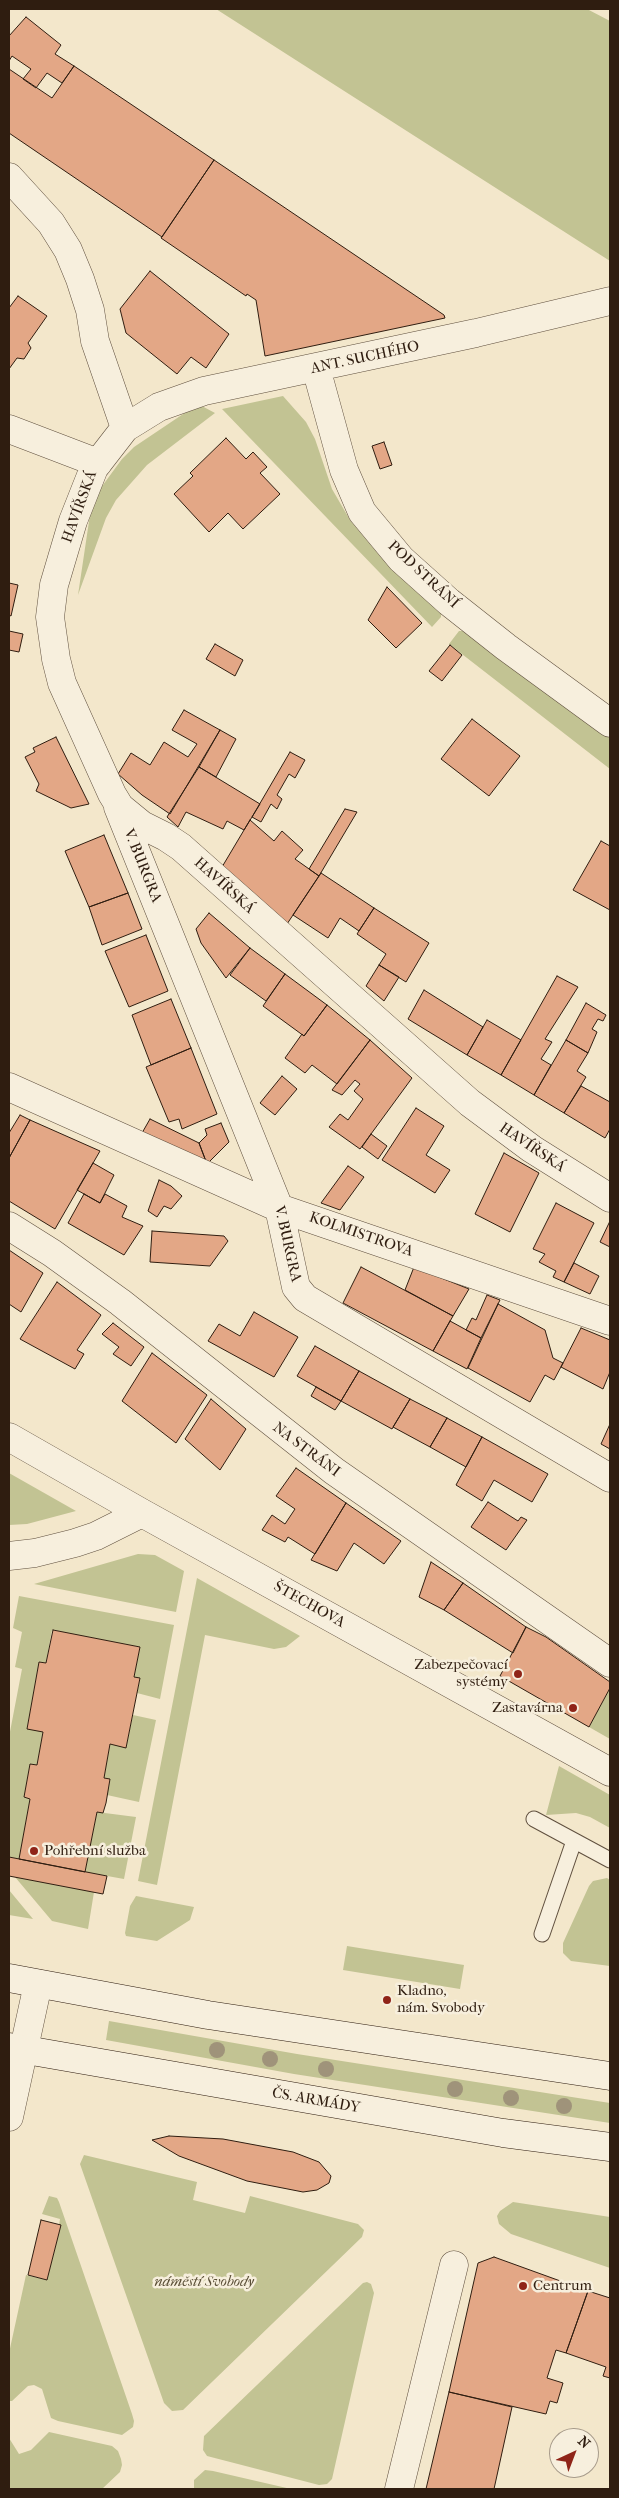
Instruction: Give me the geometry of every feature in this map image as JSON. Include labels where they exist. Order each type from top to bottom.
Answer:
[{"type":"street","points":[[9,177],[52,223],[68,250],[90,310],[95,341],[125,428]]},
{"type":"street","name":"ANT. SUCHÉHO","points":[[125,428],[159,407],[204,392],[610,301]]},
{"type":"street","name":"POD STRÁNÍ","points":[[316,368],[344,470],[362,512],[401,559],[449,602],[506,647],[610,723]]},
{"type":"street","name":"HAVÍŘSKÁ","points":[[125,428],[98,463],[85,487],[54,585],[50,617],[56,659],[62,683],[117,803],[142,825],[181,847],[470,1104],[532,1150],[610,1198]]},
{"type":"street","name":"HAVÍŘSKÁ","points":[[9,429],[98,463]]},
{"type":"street","name":"V. BURGRA","points":[[117,803],[279,1208],[293,1280],[305,1298],[610,1478]]},
{"type":"street","name":"KOLMISTROVA","points":[[9,1087],[279,1208],[610,1321]]},
{"type":"street","name":"NA STRÁNI","points":[[9,1226],[52,1253],[120,1302],[334,1471],[610,1663]]},
{"type":"street","name":"ŠTECHOVA","points":[[9,1437],[142,1513],[610,1772]]},
{"type":"street","points":[[9,1556],[35,1553],[75,1543],[96,1536],[142,1513]]},
{"type":"street","points":[[9,1978],[101,1993],[208,2015],[610,2076]]},
{"type":"street","points":[[9,2117],[16,2049],[38,1984]]},
{"type":"street","name":"ČS. ARMÁDY","points":[[16,2049],[503,2133],[610,2147]]},
{"type":"street","points":[[399,2489],[454,2265]]},
{"type":"lane","points":[[534,1819],[610,1860]]},
{"type":"lane","points":[[542,1934],[574,1840]]},
{"type":"green space","points":[[216,9],[587,9],[610,21],[610,261]]},
{"type":"green space","points":[[283,396],[306,422],[315,439],[332,489],[350,520],[380,556],[441,612],[441,617],[432,627],[222,409]]},
{"type":"green space","points":[[198,404],[215,413],[147,465],[116,500],[106,518],[78,595],[91,508],[100,489],[122,459],[134,447]]},
{"type":"green space","points":[[459,631],[465,631],[610,738],[610,769],[449,644]]},
{"type":"green space","points":[[9,1473],[76,1511],[27,1524],[9,1525]]},
{"type":"green space","points":[[138,1554],[155,1555],[184,1571],[176,1612],[34,1584]]},
{"type":"green space","points":[[197,1578],[300,1636],[286,1647],[274,1649],[205,1635],[157,1885],[138,1881]]},
{"type":"green space","points":[[19,1596],[174,1625],[160,1699],[137,1693],[140,1679],[134,1677],[140,1647],[52,1630],[46,1663],[39,1662],[27,1728],[43,1732],[37,1765],[30,1764],[24,1797],[30,1799],[19,1859],[9,1857],[9,1737],[22,1669],[15,1667],[22,1632],[13,1628]]},
{"type":"green space","points":[[610,1688],[610,1739],[589,1727]]},
{"type":"green space","points":[[133,1715],[156,1720],[139,1802],[107,1795],[110,1779],[104,1778],[110,1744],[126,1747]]},
{"type":"green space","points":[[559,1766],[610,1795],[610,1828],[590,1817],[576,1813],[546,1815]]},
{"type":"green space","points":[[97,1812],[136,1817],[124,1879],[85,1872]]},
{"type":"green space","points":[[15,1877],[94,1892],[88,1929],[52,1921]]},
{"type":"green space","points":[[607,1878],[610,1880],[610,1966],[571,1961],[563,1953],[563,1943],[589,1886],[593,1881]]},
{"type":"green space","points":[[9,1890],[33,1919],[9,1915]]},
{"type":"green space","points":[[136,1896],[194,1907],[190,1920],[157,1941],[126,1936],[130,1906]]},
{"type":"green space","points":[[347,1946],[464,1965],[460,1989],[343,1970]]},
{"type":"green space","points":[[109,2021],[297,2054],[610,2103],[610,2123],[294,2074],[106,2040]]},
{"type":"green space","name":"náměstí Svobody","points":[[84,2155],[197,2182],[193,2200],[245,2213],[250,2196],[358,2224],[364,2230],[362,2237],[183,2410],[172,2411],[164,2403],[80,2164]]},
{"type":"green space","points":[[49,2196],[57,2198],[59,2202],[132,2414],[133,2427],[122,2435],[51,2418],[42,2389],[34,2385],[28,2386],[12,2401],[9,2401],[9,2353],[26,2275],[47,2280],[61,2225],[59,2225],[60,2219],[42,2214]]},
{"type":"green space","points":[[513,2202],[610,2217],[610,2268],[511,2234],[499,2224],[497,2216],[500,2211]]},
{"type":"green space","points":[[363,2283],[371,2284],[374,2293],[332,2479],[327,2484],[319,2485],[207,2456],[203,2450],[204,2436]]},
{"type":"green space","points":[[49,2432],[112,2446],[118,2451],[121,2459],[120,2472],[102,2489],[9,2489],[9,2438],[19,2454],[31,2450]]},
{"type":"green space","points":[[205,2470],[291,2489],[194,2489],[194,2480]]},
{"type":"building","points":[[26,17],[61,45],[55,54],[74,66],[62,83],[47,73],[36,88],[23,79],[31,69],[12,56],[9,61],[9,36]]},
{"type":"building","points":[[74,66],[214,160],[162,237],[9,133],[9,69],[52,98]]},
{"type":"building","points":[[214,160],[444,315],[445,318],[265,356],[256,300],[247,294],[246,296],[161,238]]},
{"type":"building","points":[[150,271],[229,334],[206,368],[191,357],[177,374],[126,333],[120,309]]},
{"type":"building","points":[[18,296],[47,316],[28,343],[31,348],[24,359],[17,358],[9,369],[9,308]]},
{"type":"building","points":[[226,438],[246,459],[253,452],[267,467],[260,473],[280,494],[243,529],[228,513],[209,532],[174,494],[193,476],[190,473]]},
{"type":"building","points":[[384,442],[392,465],[380,469],[372,446]]},
{"type":"building","points":[[9,583],[18,585],[11,616],[9,615]]},
{"type":"building","points":[[387,587],[422,623],[396,648],[368,620]]},
{"type":"building","points":[[9,631],[23,634],[19,652],[9,650]]},
{"type":"building","points":[[215,644],[243,660],[235,676],[206,659]]},
{"type":"building","points":[[450,645],[462,655],[442,681],[429,671]]},
{"type":"building","points":[[184,710],[220,730],[170,814],[142,795],[118,774],[131,753],[150,765],[164,742],[188,757],[197,744],[172,730]]},
{"type":"building","points":[[472,719],[520,756],[489,796],[441,759]]},
{"type":"building","points":[[220,730],[236,739],[216,777],[199,767]]},
{"type":"building","points":[[56,737],[89,804],[71,808],[36,791],[39,784],[25,757],[35,752],[33,748]]},
{"type":"building","points":[[290,752],[305,760],[295,778],[289,774],[277,795],[282,799],[277,809],[271,804],[261,822],[252,817]]},
{"type":"building","points":[[199,767],[260,804],[244,830],[227,821],[223,829],[186,812],[178,827],[167,817]]},
{"type":"building","points":[[345,809],[357,812],[319,876],[309,869]]},
{"type":"building","points":[[250,820],[274,841],[282,831],[303,850],[295,859],[319,876],[287,924],[222,867]]},
{"type":"building","points":[[104,835],[128,893],[89,907],[65,851]]},
{"type":"building","points":[[601,841],[610,846],[610,910],[573,890]]},
{"type":"building","points":[[321,873],[374,908],[359,931],[340,918],[328,938],[293,915]]},
{"type":"building","points":[[128,893],[142,929],[102,945],[89,907]]},
{"type":"building","points":[[374,908],[429,943],[406,982],[379,965],[386,954],[357,934]]},
{"type":"building","points":[[209,913],[250,948],[226,978],[201,943],[196,929]]},
{"type":"building","points":[[146,935],[168,991],[129,1007],[105,951]]},
{"type":"building","points":[[250,948],[285,974],[266,1001],[230,975]]},
{"type":"building","points":[[379,965],[399,977],[384,1001],[366,986]]},
{"type":"building","points":[[285,974],[327,1005],[304,1036],[263,1006]]},
{"type":"building","points":[[557,976],[578,987],[545,1039],[552,1042],[541,1059],[551,1065],[534,1095],[501,1075]]},
{"type":"building","points":[[424,990],[483,1027],[467,1055],[408,1019]]},
{"type":"building","points":[[171,999],[191,1048],[151,1065],[132,1015]]},
{"type":"building","points":[[586,1003],[606,1015],[603,1021],[598,1019],[592,1029],[597,1032],[588,1053],[566,1040]]},
{"type":"building","points":[[327,1005],[370,1040],[337,1084],[312,1065],[305,1073],[285,1058],[302,1034],[304,1036]]},
{"type":"building","points":[[487,1020],[521,1040],[501,1075],[467,1055]]},
{"type":"building","points":[[370,1040],[412,1078],[360,1149],[329,1127],[340,1114],[348,1120],[363,1099],[354,1091],[360,1084],[355,1080],[342,1095],[332,1090]]},
{"type":"building","points":[[566,1040],[588,1053],[577,1071],[586,1077],[564,1113],[534,1095]]},
{"type":"building","points":[[191,1048],[217,1114],[182,1129],[179,1119],[169,1122],[146,1067]]},
{"type":"building","points":[[282,1076],[297,1089],[275,1115],[260,1103]]},
{"type":"building","points":[[581,1086],[610,1102],[610,1129],[605,1138],[564,1113]]},
{"type":"building","points":[[416,1108],[444,1126],[426,1155],[450,1170],[435,1193],[382,1160]]},
{"type":"building","points":[[20,1115],[30,1120],[9,1158],[9,1133]]},
{"type":"building","points":[[150,1119],[199,1143],[207,1164],[142,1133]]},
{"type":"building","points":[[30,1120],[100,1151],[55,1229],[9,1201],[9,1158]]},
{"type":"building","points":[[221,1123],[229,1142],[207,1164],[199,1143],[207,1135],[205,1129]]},
{"type":"building","points":[[371,1134],[387,1146],[378,1159],[362,1147]]},
{"type":"building","points":[[504,1153],[539,1173],[510,1232],[475,1214]]},
{"type":"building","points":[[93,1163],[114,1175],[100,1203],[77,1190]]},
{"type":"building","points":[[348,1166],[364,1177],[340,1210],[321,1203]]},
{"type":"building","points":[[159,1180],[171,1186],[182,1196],[171,1209],[164,1206],[157,1217],[148,1211]]},
{"type":"building","points":[[84,1194],[100,1203],[105,1194],[127,1206],[122,1217],[143,1226],[124,1255],[68,1223]]},
{"type":"building","points":[[556,1203],[594,1223],[564,1282],[553,1277],[556,1271],[539,1262],[545,1254],[533,1249]]},
{"type":"building","points":[[610,1221],[610,1247],[600,1242]]},
{"type":"building","points":[[152,1231],[224,1236],[228,1241],[210,1266],[150,1262]]},
{"type":"building","points":[[9,1250],[43,1273],[21,1312],[9,1304]]},
{"type":"building","points":[[574,1263],[599,1276],[590,1294],[564,1282]]},
{"type":"building","points":[[361,1267],[453,1316],[433,1351],[343,1303]]},
{"type":"building","points":[[414,1267],[469,1289],[453,1316],[405,1290]]},
{"type":"building","points":[[57,1282],[101,1315],[77,1350],[84,1354],[75,1369],[20,1339]]},
{"type":"building","points":[[487,1295],[500,1300],[481,1338],[466,1330],[472,1318],[476,1320]]},
{"type":"building","points":[[498,1304],[545,1330],[553,1358],[563,1363],[554,1380],[545,1375],[530,1402],[468,1368]]},
{"type":"building","points":[[254,1312],[298,1337],[274,1377],[208,1341],[219,1324],[240,1336]]},
{"type":"building","points":[[450,1321],[481,1338],[467,1369],[433,1351]]},
{"type":"building","points":[[113,1323],[144,1347],[131,1366],[113,1354],[119,1347],[102,1334]]},
{"type":"building","points":[[581,1328],[610,1340],[610,1372],[603,1389],[561,1367]]},
{"type":"building","points":[[315,1346],[359,1371],[341,1401],[297,1376]]},
{"type":"building","points":[[152,1353],[207,1395],[176,1443],[122,1401]]},
{"type":"building","points":[[359,1371],[410,1399],[392,1429],[341,1401]]},
{"type":"building","points":[[316,1387],[341,1401],[335,1410],[311,1396]]},
{"type":"building","points":[[211,1399],[246,1429],[220,1470],[185,1439]]},
{"type":"building","points":[[410,1399],[447,1418],[430,1447],[393,1427]]},
{"type":"building","points":[[447,1418],[482,1437],[466,1467],[430,1447]]},
{"type":"building","points":[[610,1424],[610,1449],[601,1444]]},
{"type":"building","points":[[482,1437],[548,1474],[532,1502],[494,1480],[482,1501],[456,1485]]},
{"type":"building","points":[[296,1468],[346,1503],[315,1554],[288,1537],[285,1542],[262,1530],[272,1515],[285,1524],[295,1509],[276,1496]]},
{"type":"building","points":[[488,1502],[518,1521],[521,1517],[527,1520],[506,1550],[471,1527]]},
{"type":"building","points":[[346,1503],[401,1541],[384,1564],[354,1543],[337,1571],[311,1560]]},
{"type":"building","points":[[431,1562],[463,1583],[444,1610],[419,1597]]},
{"type":"building","points":[[463,1583],[526,1627],[513,1653],[444,1610]]},
{"type":"building","points":[[526,1627],[546,1637],[610,1682],[610,1688],[589,1727],[500,1676]]},
{"type":"building","points":[[53,1630],[140,1647],[134,1677],[140,1678],[126,1748],[110,1744],[104,1778],[110,1779],[106,1803],[103,1813],[97,1812],[85,1872],[19,1859],[30,1799],[24,1797],[30,1764],[37,1765],[43,1732],[27,1729],[39,1662],[46,1663]]},
{"type":"building","points":[[9,1857],[107,1876],[103,1894],[9,1876]]},
{"type":"building","points":[[169,2136],[223,2139],[293,2152],[319,2162],[331,2176],[329,2183],[317,2190],[303,2192],[247,2181],[179,2156],[152,2140]]},
{"type":"building","points":[[41,2220],[61,2225],[47,2280],[28,2275]]},
{"type":"building","points":[[494,2257],[588,2291],[566,2353],[556,2350],[547,2378],[563,2383],[557,2403],[550,2401],[546,2414],[449,2392],[478,2263]]},
{"type":"building","points":[[588,2291],[610,2298],[610,2378],[603,2376],[606,2367],[566,2353]]},
{"type":"building","points":[[449,2392],[512,2407],[494,2489],[426,2489]]},
{"type":"place","name":"Zabezpečovací systémy","points":[[518,1674]]},
{"type":"place","name":"Zastavárna","points":[[573,1708]]},
{"type":"place","name":"Pohřební služba","points":[[34,1851]]},
{"type":"place","name":"Kladno, nám. Svobody","points":[[387,2000]]},
{"type":"place","name":"Centrum","points":[[523,2286]]}]
